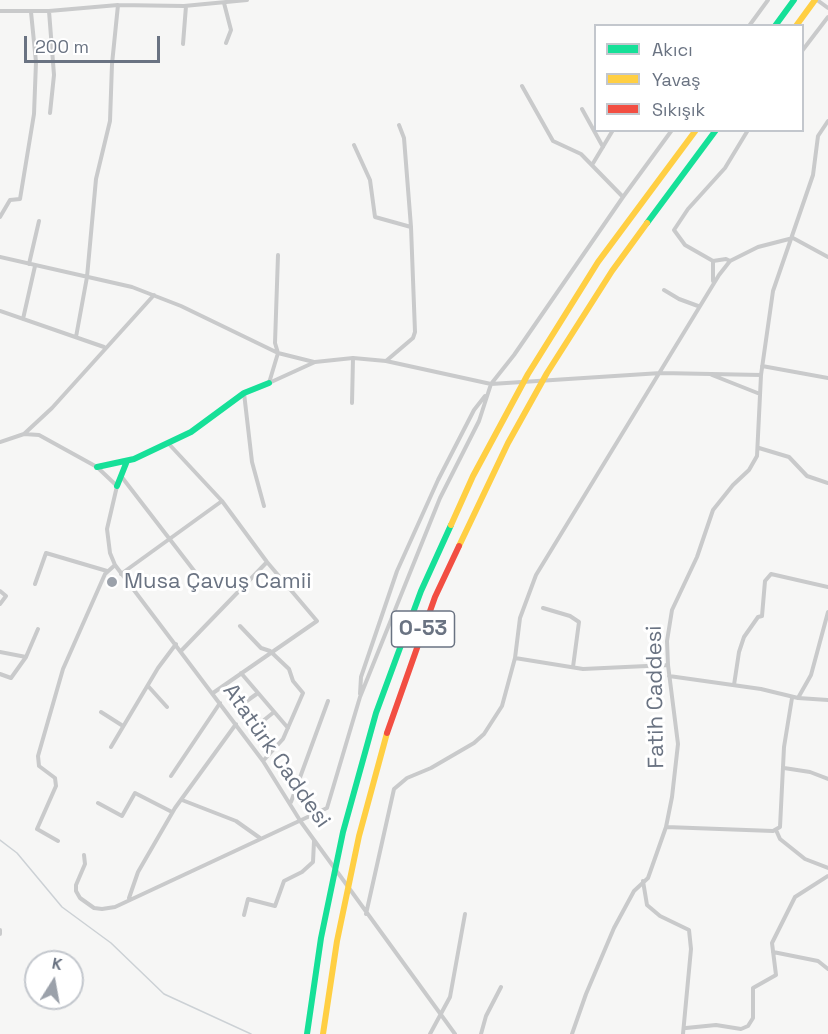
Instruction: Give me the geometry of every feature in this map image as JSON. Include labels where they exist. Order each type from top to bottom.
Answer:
[{"type":"main road","points":[[776,24],[794,0]]},
{"type":"main road","points":[[797,24],[816,0]]},
{"type":"main road","name":"O-53","points":[[306,1034],[337,861],[376,714],[420,591],[473,476],[528,374],[598,262],[695,132]]},
{"type":"main road","name":"O-53","points":[[322,1034],[349,879],[392,718],[435,597],[487,483],[547,373],[612,271],[715,132]]},
{"type":"main road","points":[[97,467],[127,461],[191,432],[244,393],[269,383]]},
{"type":"main road","points":[[117,486],[127,461]]},
{"type":"street","points":[[0,11],[49,11],[143,2],[186,6],[247,0]]},
{"type":"street","points":[[750,24],[768,0]]},
{"type":"street","points":[[816,0],[827,6]]},
{"type":"street","points":[[224,3],[231,30],[226,43]]},
{"type":"street","points":[[76,337],[87,277],[96,179],[110,121],[112,64],[118,5]]},
{"type":"street","points":[[183,44],[186,6]]},
{"type":"street","points":[[49,11],[54,75],[50,114]]},
{"type":"street","points":[[0,217],[10,200],[20,199],[34,114],[36,62],[31,12]]},
{"type":"street","points":[[804,48],[828,16]]},
{"type":"street","points":[[522,86],[553,141],[571,147],[623,197]]},
{"type":"street","points":[[582,109],[594,131]]},
{"type":"street","name":"Fatih Caddesi","points":[[572,1034],[614,928],[634,891],[648,878],[666,826],[678,744],[668,665],[672,610],[697,557],[713,510],[724,494],[754,464],[759,448],[762,366],[774,291],[813,175],[818,136],[828,120]]},
{"type":"street","points":[[386,361],[413,338],[415,332],[411,227],[404,138],[399,125]]},
{"type":"street","points":[[595,132],[603,147]]},
{"type":"street","points":[[592,165],[612,132]]},
{"type":"street","points":[[84,855],[85,864],[76,885],[80,898],[102,909],[115,907],[260,838],[302,822],[329,805],[360,697],[414,558],[440,498],[479,421],[491,384],[514,355],[671,132]]},
{"type":"street","points":[[730,261],[726,259],[713,261],[685,245],[674,231],[688,209],[724,168],[747,132]]},
{"type":"street","points":[[354,145],[370,180],[375,217],[411,227]]},
{"type":"street","points":[[29,264],[39,221]]},
{"type":"street","points":[[366,914],[394,789],[407,778],[464,750],[484,734],[502,706],[515,658],[520,618],[536,576],[661,373],[712,284],[730,261],[758,247],[792,238],[828,257]]},
{"type":"street","points":[[269,383],[278,353],[276,343],[278,255]]},
{"type":"street","points":[[0,257],[132,287],[278,353],[315,362]]},
{"type":"street","points":[[712,284],[713,261]]},
{"type":"street","points":[[23,319],[35,266]]},
{"type":"street","points":[[664,290],[698,306]]},
{"type":"street","points":[[24,434],[52,408],[154,295]]},
{"type":"street","points":[[0,311],[105,347]]},
{"type":"street","points":[[352,403],[353,358]]},
{"type":"street","points":[[269,383],[315,362],[353,358],[386,361],[491,384],[661,373],[761,375]]},
{"type":"street","points":[[762,366],[828,378]]},
{"type":"street","points":[[709,374],[760,394]]},
{"type":"street","points":[[244,393],[252,462],[264,506]]},
{"type":"street","points":[[360,697],[361,678],[401,561],[438,480],[474,410],[488,393]]},
{"type":"street","points":[[0,442],[24,434],[39,435],[56,442],[97,467],[117,486]]},
{"type":"street","points":[[168,443],[222,501],[267,562],[317,621],[270,651],[213,693]]},
{"type":"street","points":[[759,448],[789,457],[807,476],[828,483]]},
{"type":"street","points":[[121,476],[202,581]]},
{"type":"street","name":"Atatürk Caddesi","points":[[117,486],[107,529],[110,553],[115,565],[263,761],[314,840],[454,1034]]},
{"type":"street","points":[[121,574],[222,501]]},
{"type":"street","points":[[35,584],[46,553],[108,571]]},
{"type":"street","points":[[181,651],[267,562]]},
{"type":"street","points":[[58,841],[37,829],[56,786],[56,777],[39,766],[38,756],[63,669],[108,571],[115,565]]},
{"type":"street","points":[[734,685],[739,652],[744,637],[758,617],[762,616],[765,582],[771,574],[828,587]]},
{"type":"street","points":[[0,591],[6,596],[0,604]]},
{"type":"street","points":[[543,608],[570,616],[579,622],[573,667]]},
{"type":"street","points":[[798,698],[811,675],[828,612]]},
{"type":"street","points":[[240,626],[261,648],[270,651],[289,669],[293,681],[303,693],[278,747],[263,761]]},
{"type":"street","points":[[0,674],[10,678],[26,657],[38,629]]},
{"type":"street","points":[[111,747],[176,644]]},
{"type":"street","points":[[0,652],[26,657]]},
{"type":"street","points":[[515,658],[573,667],[615,669],[668,665]]},
{"type":"street","points":[[241,673],[288,728]]},
{"type":"street","points":[[669,676],[734,685],[792,698],[828,700]]},
{"type":"street","points":[[148,686],[167,707]]},
{"type":"street","points":[[237,708],[258,693]]},
{"type":"street","points":[[666,826],[776,830],[780,827],[784,747],[792,698]]},
{"type":"street","points":[[291,803],[328,701]]},
{"type":"street","points":[[171,776],[220,702]]},
{"type":"street","points":[[101,712],[124,726]]},
{"type":"street","points":[[253,729],[274,712]]},
{"type":"street","points":[[129,899],[138,872],[172,812],[236,724]]},
{"type":"street","points":[[784,768],[810,772],[828,779]]},
{"type":"street","points":[[98,803],[122,816],[135,793],[172,812]]},
{"type":"street","points":[[182,800],[236,821],[260,838]]},
{"type":"street","points":[[776,830],[780,839],[805,859],[828,868]]},
{"type":"street","points":[[244,915],[248,899],[275,906],[284,881],[302,872],[313,862],[314,840]]},
{"type":"street","points":[[686,1028],[716,1025],[741,1029],[748,1026],[753,1018],[753,988],[776,975],[772,952],[774,936],[795,897],[828,876]]},
{"type":"street","points":[[643,881],[647,905],[660,916],[689,930],[691,949],[686,1028],[683,1034]]},
{"type":"street","points":[[430,1034],[450,997],[465,914]]},
{"type":"street","points":[[772,952],[818,961],[828,971]]},
{"type":"street","points":[[481,1034],[486,1016],[501,987]]},
{"type":"waterway","points":[[0,840],[17,853],[62,907],[111,943],[164,994],[251,1034]]},
{"type":"traffic: fast","points":[[776,24],[794,0]]},
{"type":"traffic: fast","points":[[647,223],[715,132]]},
{"type":"traffic: fast","points":[[97,467],[134,459],[191,432],[244,393],[269,383]]},
{"type":"traffic: fast","points":[[117,486],[127,461]]},
{"type":"traffic: fast","points":[[307,1034],[321,938],[343,832],[376,713],[421,591],[451,525]]},
{"type":"traffic: slow","points":[[797,24],[815,0]]},
{"type":"traffic: slow","points":[[451,525],[473,476],[528,374],[598,262],[695,132]]},
{"type":"traffic: slow","points":[[459,546],[508,443],[547,373],[612,271],[647,223]]},
{"type":"traffic: slow","points":[[323,1034],[337,941],[359,836],[387,733]]},
{"type":"traffic: jam","points":[[387,733],[435,597],[459,546]]},
{"type":"place","name":"Musa Çavuş Camii","points":[[112,582]]}]
